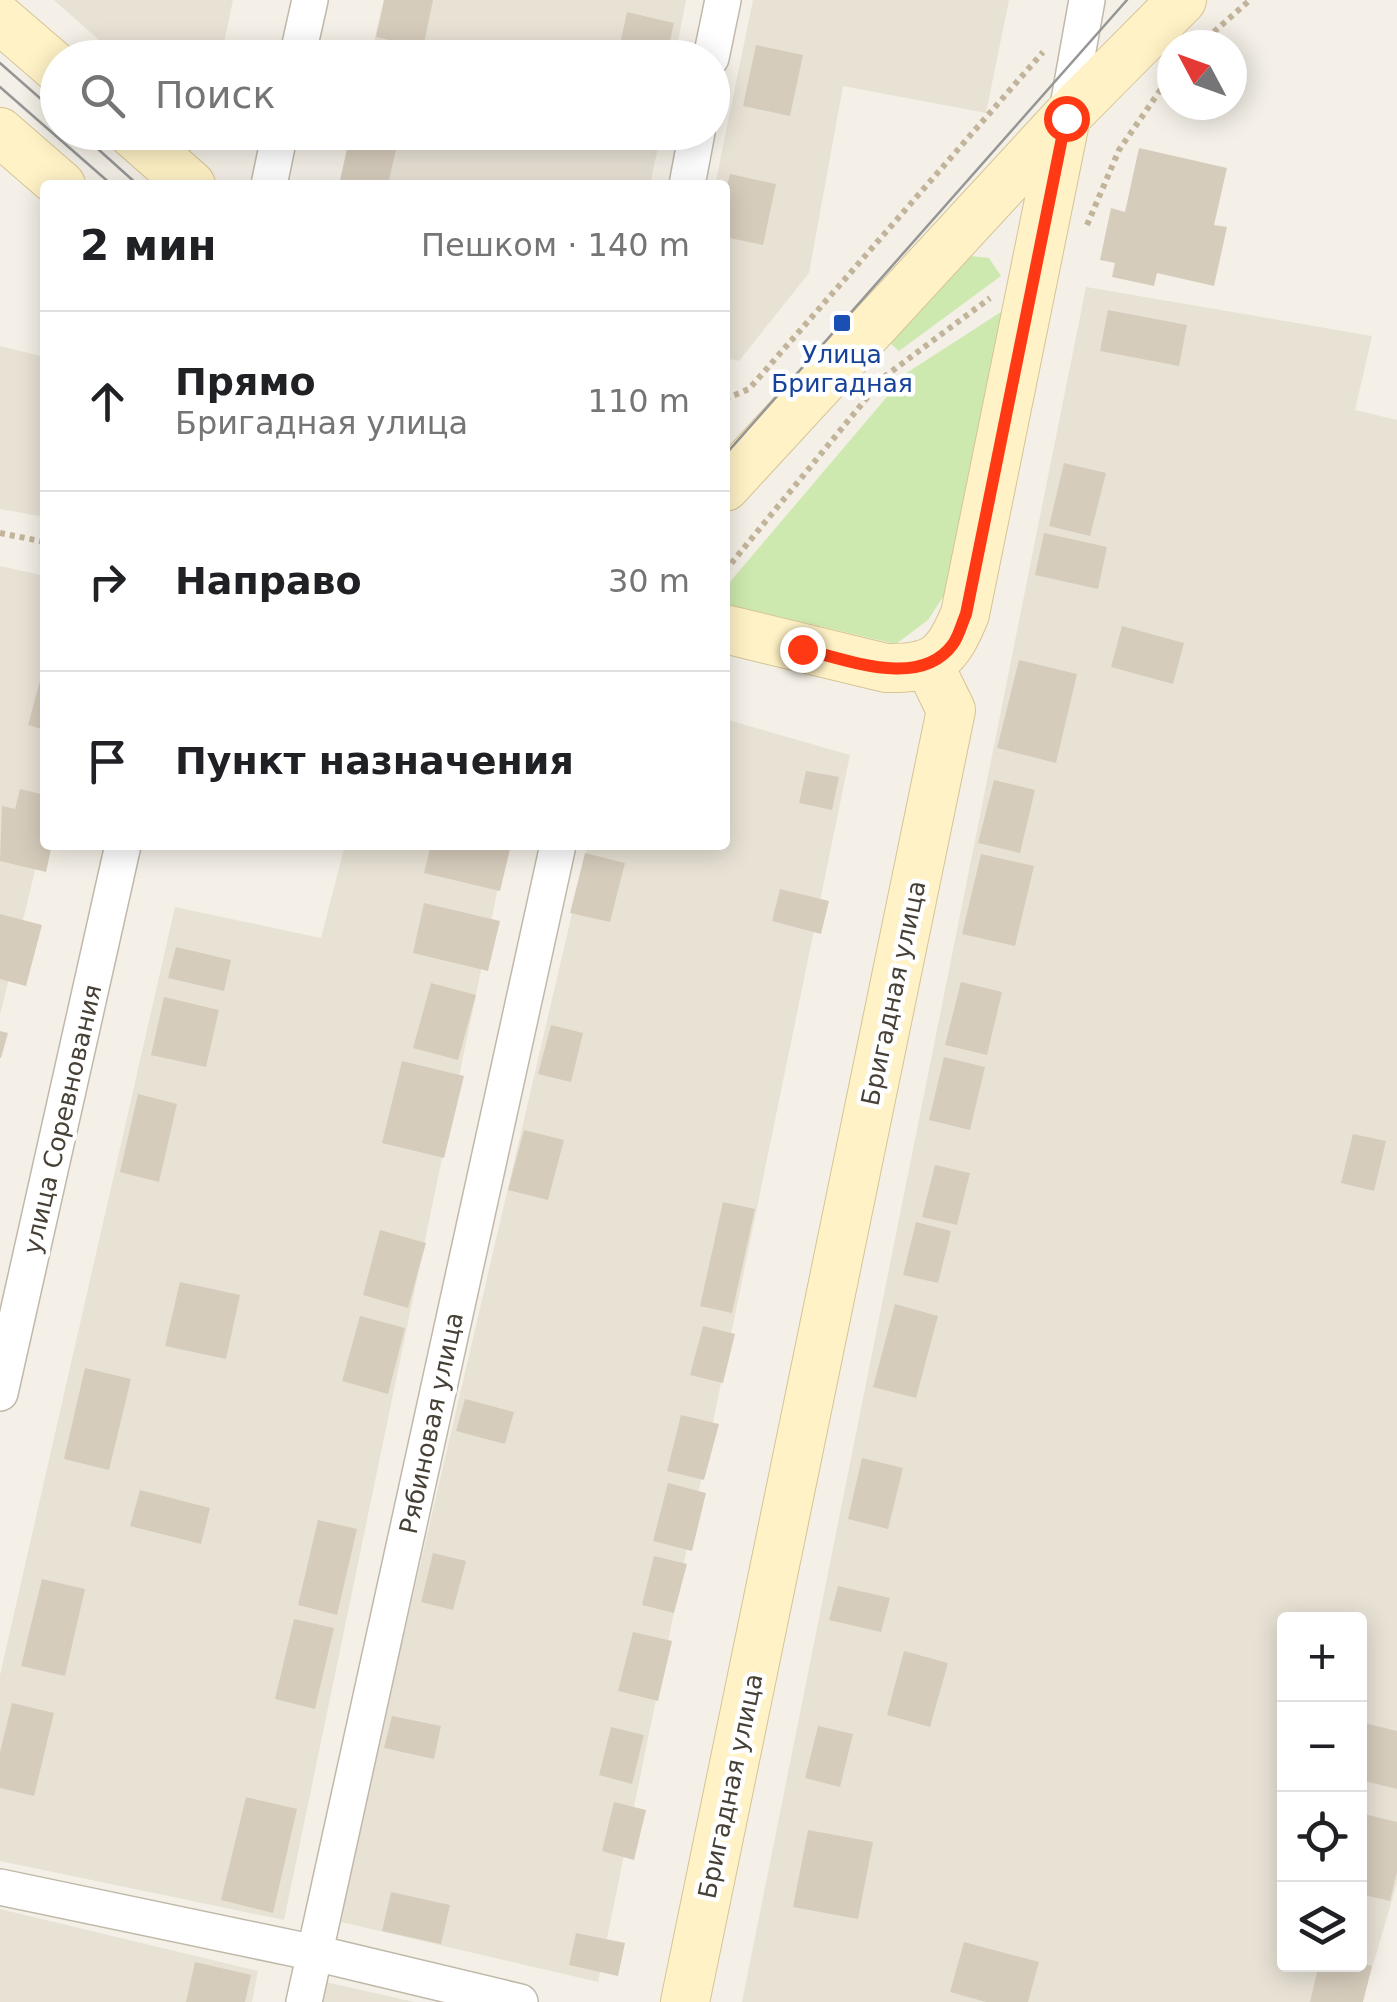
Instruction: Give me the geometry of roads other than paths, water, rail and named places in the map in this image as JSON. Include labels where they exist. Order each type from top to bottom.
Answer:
[{"type":"main road","points":[[730,477],[746,446],[1182,0]]},
{"type":"main road","points":[[0,19],[40,53]]},
{"type":"main road","points":[[730,630],[886,668],[928,663],[953,645],[966,614],[1066,118]]},
{"type":"main road","points":[[0,132],[55,180]]},
{"type":"main road","points":[[151,150],[185,180]]},
{"type":"main road","name":"Бригадная улица","points":[[685,2002],[951,710],[928,663]]},
{"type":"street","points":[[301,40],[310,0]]},
{"type":"street","points":[[715,40],[722,0]]},
{"type":"street","points":[[1066,118],[1086,2]]},
{"type":"street","points":[[270,180],[276,150]]},
{"type":"street","points":[[688,180],[694,150]]},
{"type":"street","name":"улица Соревнования","points":[[0,1393],[122,850]]},
{"type":"street","name":"Рябиновая улица","points":[[304,2002],[557,850]]},
{"type":"street","points":[[0,1887],[315,1953],[520,2002]]},
{"type":"tram line","points":[[730,449],[1127,0]]},
{"type":"tram line","points":[[0,63],[40,98]]},
{"type":"tram line","points":[[0,87],[40,122]]},
{"type":"tram line","points":[[72,150],[106,180]]},
{"type":"tram line","points":[[99,150],[132,180]]},
{"type":"place","name":"Улица Бригадная","points":[[842,323]]}]
